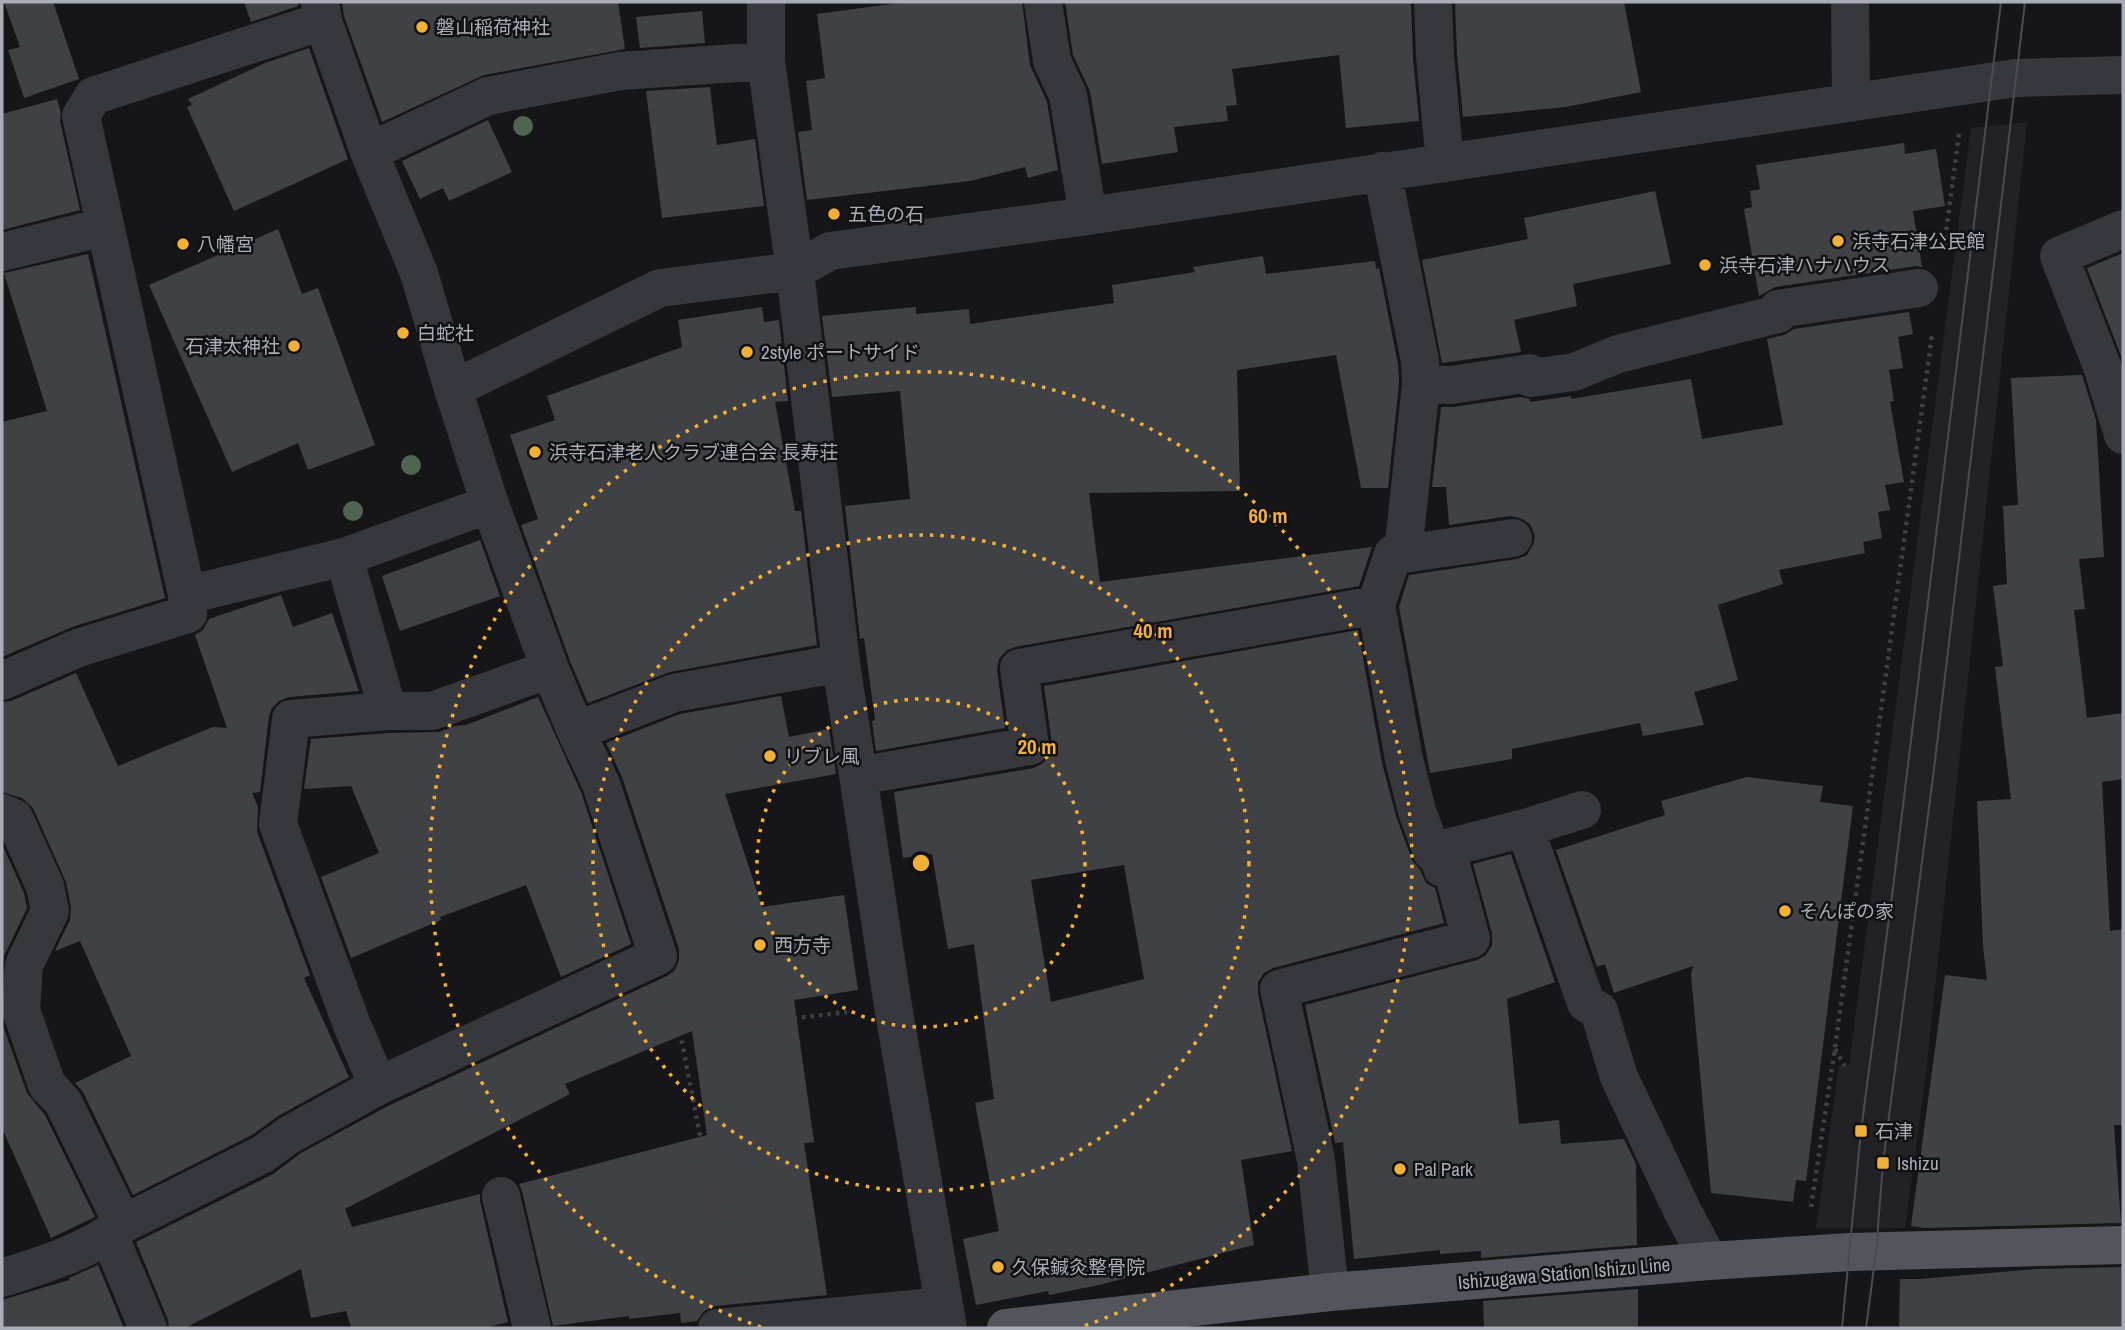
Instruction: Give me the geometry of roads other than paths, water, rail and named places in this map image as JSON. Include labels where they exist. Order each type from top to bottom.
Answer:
[{"type":"main road","name":"Ishizugawa Station Ishizu Line","points":[[1006,1328],[1330,1292],[1709,1261],[1850,1252],[2123,1245]]},
{"type":"street","points":[[733,1327],[946,1317],[893,1006],[841,663],[795,271],[766,61],[766,2]]},
{"type":"street","points":[[1043,2],[1052,61],[1068,95],[1088,216]]},
{"type":"street","points":[[1433,2],[1445,163]]},
{"type":"street","points":[[1850,2],[1851,103]]},
{"type":"street","points":[[2,681],[78,648],[188,614],[187,595],[80,116],[93,96],[321,11],[369,152],[419,273],[490,505],[550,669],[601,784],[658,956],[378,1086],[289,1135],[263,1154],[116,1230],[48,1263],[2,1278]]},
{"type":"street","points":[[369,152],[488,96],[620,71],[766,61]]},
{"type":"street","points":[[453,389],[660,288],[795,271],[830,251],[1088,216],[2016,78],[2123,75]]},
{"type":"street","points":[[1382,172],[1420,361],[1403,554]]},
{"type":"street","points":[[2,252],[104,227]]},
{"type":"street","points":[[2123,229],[2059,256],[2102,366],[2123,435]]},
{"type":"street","points":[[1420,384],[1451,385],[1531,373],[1531,378],[1574,372],[1618,354],[1778,314],[1778,309],[1919,288]]},
{"type":"street","points":[[187,595],[344,557],[490,505]]},
{"type":"street","points":[[1513,538],[1393,554],[1376,605],[1404,759],[1417,811],[1432,852],[1582,810]]},
{"type":"street","points":[[344,557],[388,712]]},
{"type":"street","points":[[858,776],[1030,746],[1019,668],[1376,605]]},
{"type":"street","points":[[576,731],[674,693],[841,663]]},
{"type":"street","points":[[378,1086],[352,1025],[278,824],[291,719],[432,711],[550,669]]},
{"type":"street","points":[[2,813],[14,818],[45,886],[50,912],[24,965],[21,1010],[47,1085],[63,1101],[116,1230],[148,1328]]},
{"type":"street","points":[[1525,828],[1586,1003],[1599,1010],[1619,1077],[1709,1261]]},
{"type":"street","points":[[1330,1292],[1317,1160],[1279,989],[1471,939],[1451,865],[1442,868],[1438,850]]},
{"type":"street","points":[[501,1196],[532,1328]]},
{"type":"tram line","points":[[1842,1328],[1861,1131],[2001,2]]},
{"type":"tram line","points":[[1866,1328],[1876,1252],[1883,1163],[1934,769],[2025,2]]},
{"type":"place","name":"磐山稲荷神社","points":[[422,27]]},
{"type":"place","name":"五色の石","points":[[834,214]]},
{"type":"place","name":"浜寺石津公民館","points":[[1838,241]]},
{"type":"place","name":"八幡宮","points":[[183,244]]},
{"type":"place","name":"浜寺石津ハナハウス","points":[[1705,265]]},
{"type":"place","name":"白蛇社","points":[[403,333]]},
{"type":"place","name":"石津太神社","points":[[294,346]]},
{"type":"place","name":"2style ポートサイド","points":[[747,352]]},
{"type":"place","name":"浜寺石津老人クラブ連合会 長寿荘","points":[[535,452]]},
{"type":"place","name":"リブレ風","points":[[770,756]]},
{"type":"place","name":"そんぽの家","points":[[1785,911]]},
{"type":"place","name":"西方寺","points":[[760,945]]},
{"type":"place","name":"石津","points":[[1861,1131]]},
{"type":"place","name":"Ishizu","points":[[1883,1163]]},
{"type":"place","name":"Pal Park","points":[[1400,1169]]},
{"type":"place","name":"久保鍼灸整骨院","points":[[998,1267]]}]
